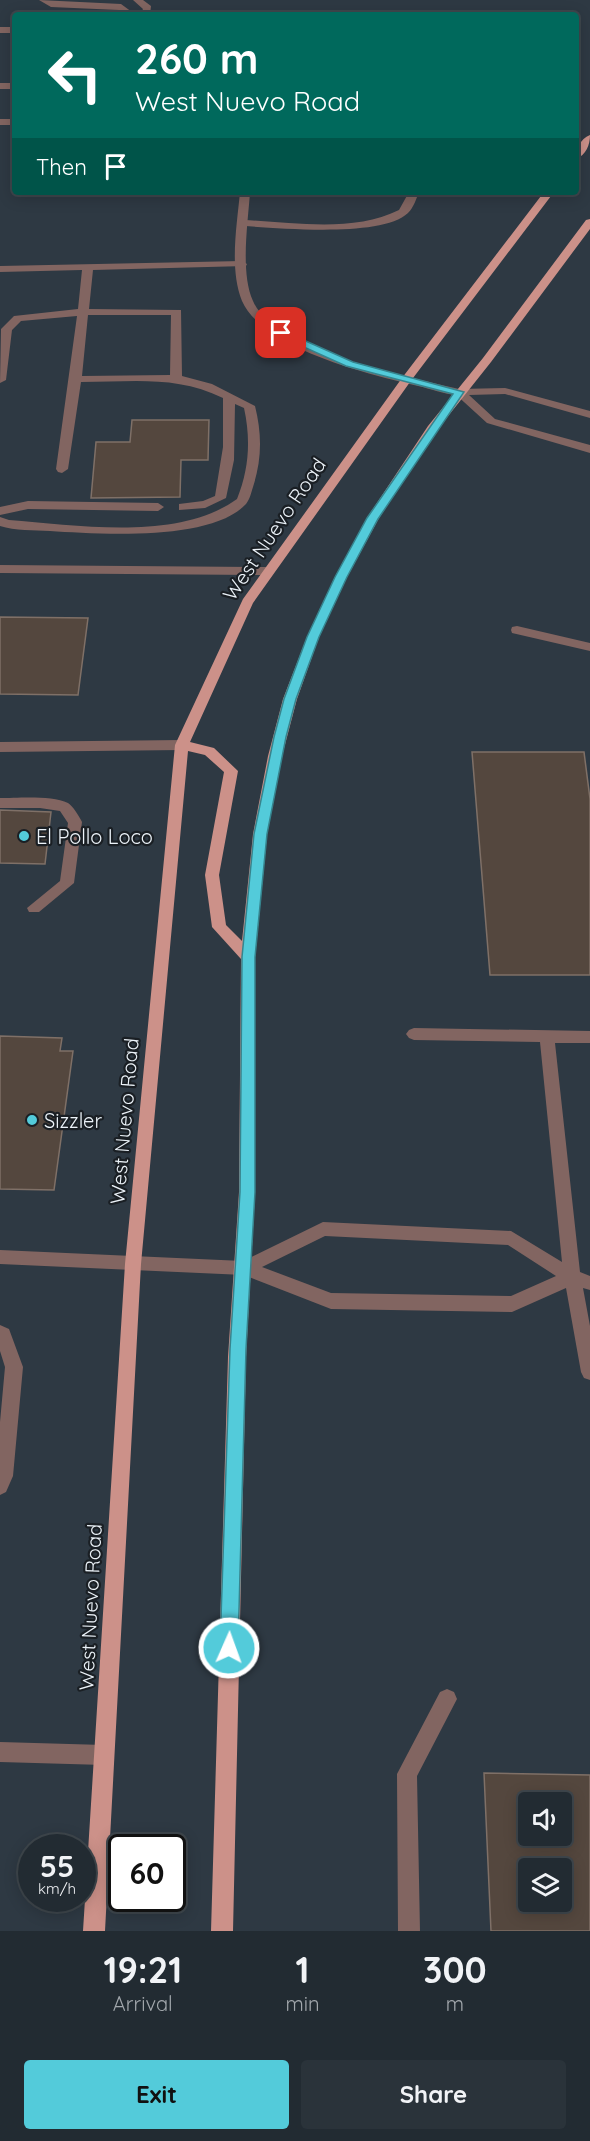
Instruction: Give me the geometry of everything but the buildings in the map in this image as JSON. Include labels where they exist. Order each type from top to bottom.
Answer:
[{"type":"main road","points":[[579,152],[590,138]]},
{"type":"main road","name":"West Nuevo Road","points":[[94,1931],[133,1264],[182,745],[247,602],[406,380],[547,195]]},
{"type":"main road","points":[[222,1931],[237,1369],[247,1192],[248,957],[260,834],[275,756],[290,699],[313,637],[341,577],[373,518],[459,392],[487,360],[590,222]]},
{"type":"main road","points":[[182,745],[209,751],[231,771],[212,875],[219,927],[248,957]]},
{"type":"street","points":[[43,0],[51,3],[120,7],[127,12]]},
{"type":"street","points":[[137,0],[148,8],[146,12]]},
{"type":"street","points":[[246,195],[242,264],[248,303],[263,324],[350,364],[406,380],[459,392],[505,391],[590,415]]},
{"type":"street","points":[[243,224],[353,225],[381,222],[405,212],[413,195]]},
{"type":"street","points":[[0,269],[242,264]]},
{"type":"street","points":[[62,469],[76,379],[88,267]]},
{"type":"street","points":[[0,380],[7,329],[18,318],[83,312],[177,312],[176,378]]},
{"type":"street","points":[[0,521],[7,524],[107,529],[184,527],[215,518],[242,502],[255,464],[254,427],[249,406],[208,386],[176,378],[76,379]]},
{"type":"street","points":[[459,392],[491,421],[590,449]]},
{"type":"street","points":[[183,507],[205,504],[220,498],[226,480],[229,396]]},
{"type":"street","points":[[0,511],[28,504],[158,507]]},
{"type":"street","points":[[0,569],[269,571]]},
{"type":"street","points":[[518,630],[590,647]]},
{"type":"street","points":[[0,747],[182,745]]},
{"type":"street","points":[[0,802],[40,803],[64,807],[75,822],[67,883],[34,908]]},
{"type":"street","points":[[414,1034],[590,1037]]},
{"type":"street","points":[[547,1037],[572,1277],[590,1372]]},
{"type":"street","points":[[244,1268],[323,1229],[511,1238],[572,1277],[590,1282]]},
{"type":"street","points":[[0,1257],[244,1268],[331,1301],[512,1304],[572,1277]]},
{"type":"street","points":[[0,1333],[3,1334],[14,1367],[4,1476],[0,1486]]},
{"type":"street","points":[[409,1931],[407,1774],[447,1699]]},
{"type":"street","points":[[0,1752],[104,1755]]},
{"type":"place","name":"El Pollo Loco","points":[[24,836]]},
{"type":"place","name":"Sizzler","points":[[32,1120]]},
{"type":"route","points":[[229,1648],[238,1349],[247,1192],[248,957],[260,834],[275,756],[290,699],[313,637],[341,577],[373,518],[432,428],[459,392],[350,364],[281,333]]}]
